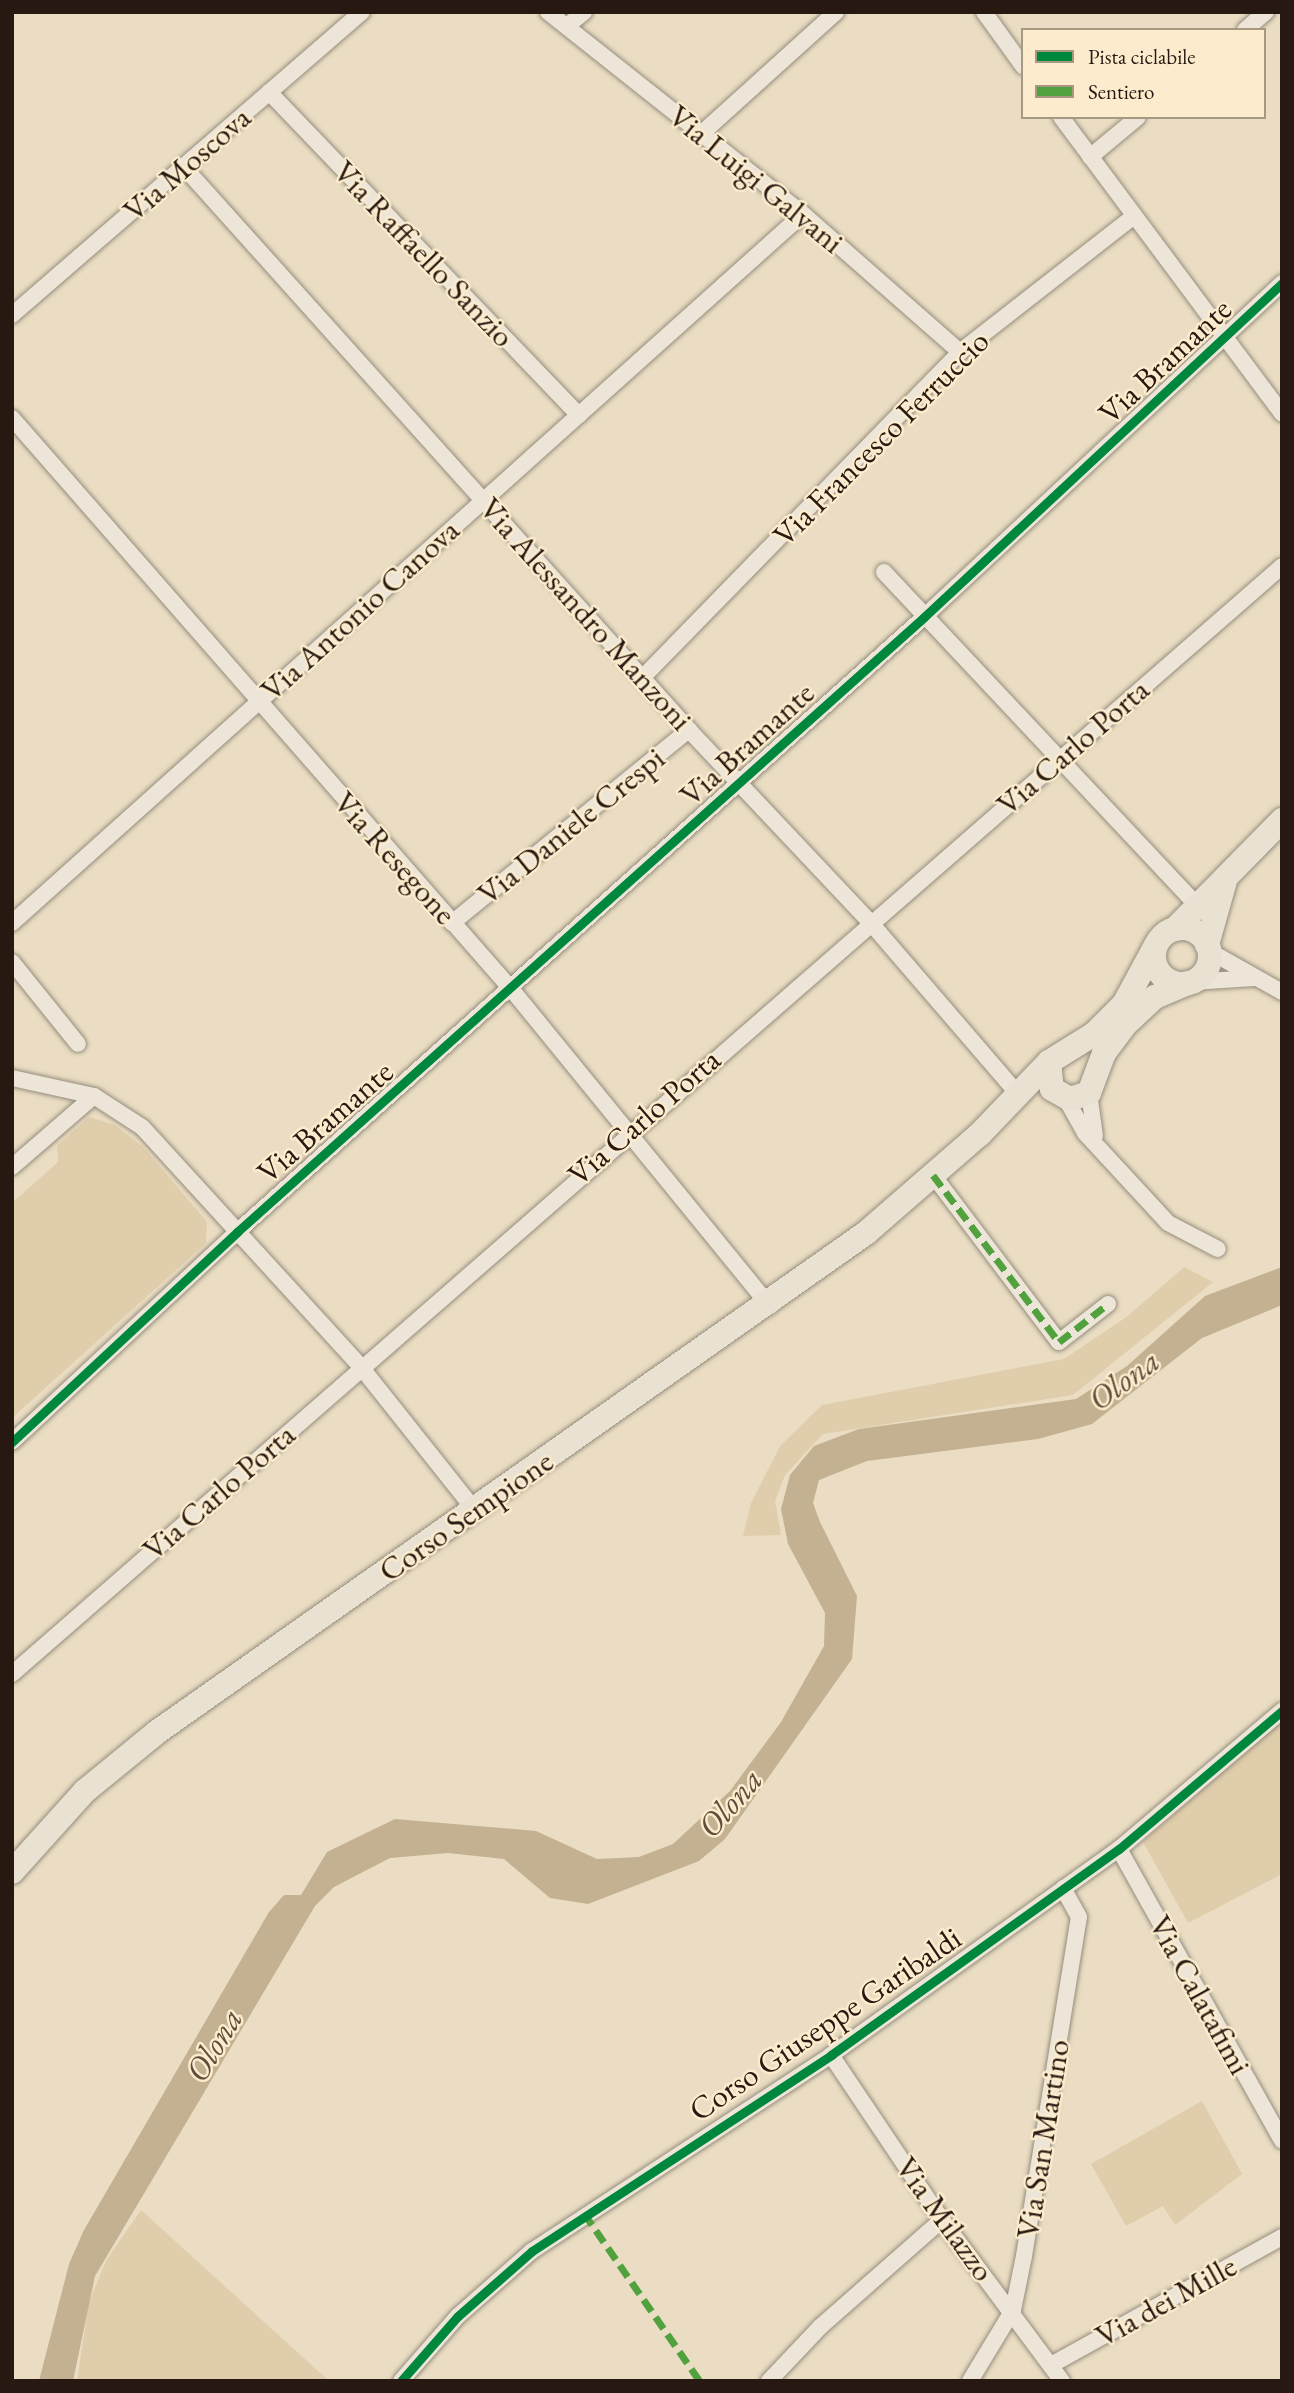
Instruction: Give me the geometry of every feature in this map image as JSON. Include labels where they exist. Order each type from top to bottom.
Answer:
[{"type":"main road","name":"Corso Sempione","points":[[981,1134],[1049,1062],[1094,1034],[1124,1004],[1156,945],[1282,820]]},
{"type":"main road","name":"Corso Sempione","points":[[1190,982],[1208,966],[1208,948],[1227,877]]},
{"type":"main road","points":[[1175,929],[1192,930],[1208,948]]},
{"type":"main road","points":[[1156,945],[1162,975],[1190,982]]},
{"type":"main road","points":[[1049,1062],[1047,1080],[1070,1095],[1127,1023],[1155,996],[1190,982]]},
{"type":"main road","name":"Corso Sempione","points":[[12,1872],[85,1791],[157,1732],[474,1509],[770,1306],[981,1134],[1031,1101],[1070,1095]]},
{"type":"street","name":"Via Moscova","points":[[12,315],[362,12]]},
{"type":"street","name":"Via Luigi Galvani","points":[[548,12],[803,214],[960,352]]},
{"type":"street","points":[[568,26],[584,12]]},
{"type":"street","points":[[701,134],[836,12]]},
{"type":"street","points":[[984,12],[1021,63]]},
{"type":"street","points":[[1247,28],[1266,12]]},
{"type":"street","name":"Via Raffaello Sanzio","points":[[269,92],[579,415]]},
{"type":"street","points":[[1062,119],[1225,342],[1282,414]]},
{"type":"street","points":[[1090,157],[1136,119]]},
{"type":"street","name":"Via Alessandro Manzoni","points":[[183,166],[644,676],[689,730],[870,922],[1017,1093]]},
{"type":"street","name":"Via Antonio Canova","points":[[12,922],[803,214]]},
{"type":"street","name":"Via Francesco Ferruccio","points":[[644,676],[960,352],[1133,217]]},
{"type":"street","name":"Via Bramante","points":[[12,1442],[237,1232],[512,990],[924,617],[1225,342],[1282,283]]},
{"type":"street","name":"Via Resegone","points":[[12,418],[256,702],[512,990],[770,1306]]},
{"type":"street","name":"Via Carlo Porta","points":[[12,1674],[628,1131],[1282,566]]},
{"type":"street","points":[[884,572],[1196,904]]},
{"type":"street","name":"Via Daniele Crespi","points":[[452,923],[689,730]]},
{"type":"street","points":[[1208,948],[1282,992]]},
{"type":"street","points":[[12,962],[78,1044]]},
{"type":"street","points":[[1190,982],[1256,978]]},
{"type":"street","points":[[12,1078],[94,1096],[142,1127],[361,1367],[474,1509]]},
{"type":"street","points":[[1070,1095],[1103,1150],[1168,1223],[1218,1249]]},
{"type":"street","points":[[1070,1095],[1090,1121],[1103,1150]]},
{"type":"street","points":[[12,1167],[94,1096]]},
{"type":"street","points":[[933,1175],[1059,1342],[1108,1304]]},
{"type":"street","name":"Corso Giuseppe Garibaldi","points":[[401,2381],[458,2316],[532,2251],[831,2055],[1119,1849],[1282,1711]]},
{"type":"street","name":"Via Calatafimi","points":[[1119,1849],[1282,2141]]},
{"type":"street","name":"Via San Martino","points":[[970,2381],[1013,2310],[1079,1917],[1063,1888]]},
{"type":"street","name":"Via Milazzo","points":[[831,2055],[942,2220],[1013,2310],[1062,2381]]},
{"type":"street","points":[[769,2381],[820,2327],[942,2220]]},
{"type":"street","name":"Via dei Mille","points":[[1051,2365],[1282,2237]]},
{"type":"shaded area","points":[[89,1117],[115,1125],[144,1148],[207,1222],[206,1243],[12,1418],[12,1203],[58,1162],[57,1146]]},
{"type":"shaded area","points":[[1184,1267],[1213,1282],[1073,1395],[823,1434],[785,1475],[775,1501],[781,1535],[743,1536],[751,1503],[780,1446],[822,1405],[1064,1359],[1128,1316]]},
{"type":"shaded area","points":[[1282,1719],[1282,1874],[1188,1923],[1143,1842]]},
{"type":"shaded area","points":[[1202,2101],[1242,2174],[1175,2225],[1163,2206],[1126,2226],[1091,2164]]},
{"type":"shaded area","points":[[141,2210],[329,2381],[77,2381],[89,2302],[107,2259]]},
{"type":"water","name":"Olona","points":[[1282,1267],[1282,1305],[1202,1338],[1092,1424],[1038,1439],[867,1461],[819,1480],[813,1503],[857,1596],[852,1659],[725,1839],[699,1861],[588,1904],[550,1898],[504,1859],[448,1853],[390,1858],[334,1887],[315,1906],[95,2276],[73,2381],[39,2381],[69,2264],[84,2230],[269,1912],[284,1895],[301,1895],[327,1852],[395,1819],[536,1831],[597,1859],[639,1857],[673,1844],[730,1791],[781,1722],[824,1646],[825,1613],[788,1544],[781,1509],[790,1475],[814,1446],[859,1429],[1076,1399],[1127,1366],[1205,1296]]},
{"type":"marked path","points":[[933,1175],[1059,1342],[1108,1304]]},
{"type":"marked path","points":[[584,2213],[700,2381]]},
{"type":"cycle path","points":[[12,1442],[237,1232],[924,617],[1282,283]]},
{"type":"cycle path","points":[[401,2381],[458,2316],[532,2251],[831,2055],[1119,1849],[1282,1711]]}]
